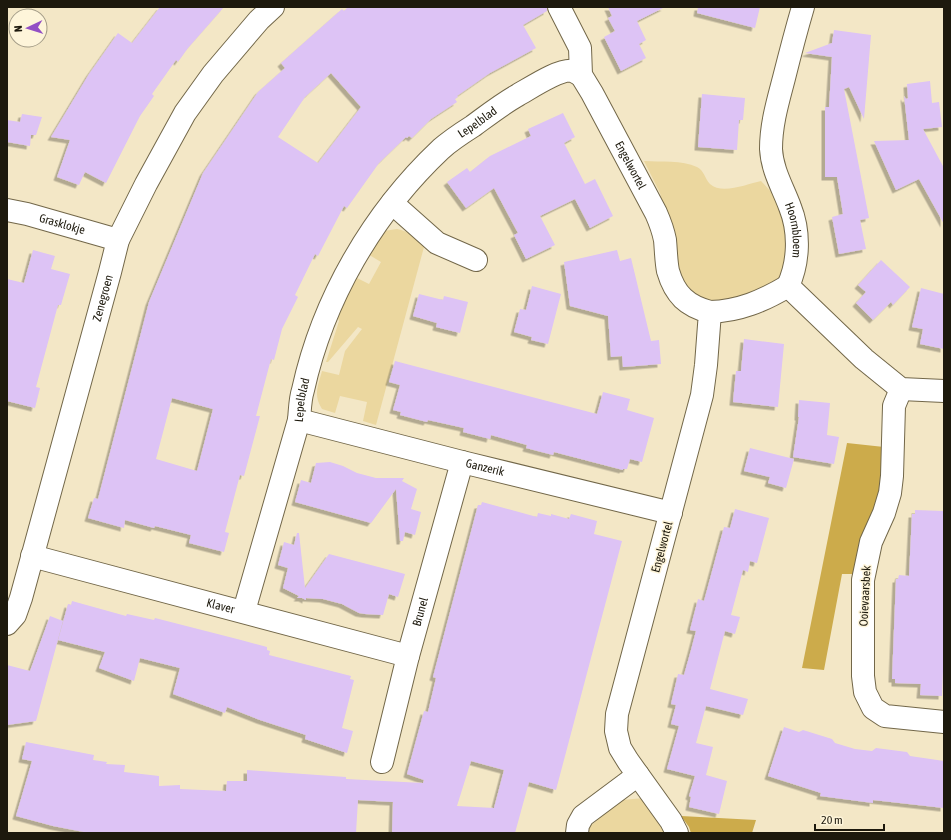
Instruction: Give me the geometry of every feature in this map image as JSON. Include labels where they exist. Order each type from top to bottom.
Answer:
[{"type":"street","name":"Zenegroen","points":[[7,624],[15,615],[118,240],[146,184],[185,114],[213,74],[259,20],[273,7]]},
{"type":"street","points":[[559,7],[580,48],[581,75]]},
{"type":"street","name":"Hoornbloem","points":[[788,286],[794,274],[796,228],[790,208],[775,173],[771,152],[771,136],[774,117],[803,7]]},
{"type":"street","name":"Lepelblad","points":[[244,611],[299,420],[302,391],[322,323],[348,270],[376,224],[410,181],[442,149],[507,102],[552,76],[571,71],[581,75]]},
{"type":"street","name":"Engelwortel","points":[[581,75],[592,92],[656,213],[662,227],[665,240],[668,270],[677,291],[689,304],[698,309],[710,312],[728,311],[758,302],[772,296],[788,286]]},
{"type":"street","points":[[392,203],[437,243],[476,260]]},
{"type":"street","name":"Grasklokje","points":[[7,210],[27,214],[118,240]]},
{"type":"street","points":[[788,286],[864,359],[900,389],[944,391]]},
{"type":"street","name":"Engelwortel","points":[[677,833],[671,821],[620,748],[616,731],[617,714],[702,395],[710,312]]},
{"type":"street","name":"Ooievaarsbek","points":[[900,389],[894,406],[892,476],[890,493],[884,513],[871,542],[863,580],[863,676],[865,692],[873,708],[885,716],[944,722]]},
{"type":"street","name":"Ganzerik","points":[[299,420],[462,462],[671,513]]},
{"type":"street","name":"Brunel","points":[[382,762],[408,656],[462,462]]},
{"type":"street","name":"Klaver","points":[[32,556],[244,611],[408,656]]},
{"type":"street","points":[[577,833],[578,825],[583,816],[638,775]]},
{"type":"shaded area","points":[[644,161],[678,162],[697,167],[701,170],[710,184],[721,189],[735,188],[761,181],[774,195],[786,229],[786,266],[778,281],[750,296],[712,302],[689,293],[679,273],[660,193]]},
{"type":"shaded area","points":[[397,229],[412,235],[424,247],[376,425],[363,421],[367,402],[340,396],[335,413],[322,409],[319,404],[317,390],[322,371],[339,375],[345,351],[362,329],[358,327],[328,362],[326,362],[339,321],[336,313],[353,276],[369,284],[381,262],[366,253],[384,231]]},
{"type":"shaded area","points":[[847,443],[884,447],[882,492],[856,558],[854,574],[842,574],[824,670],[802,668]]},
{"type":"shaded area","points":[[644,798],[669,833],[587,833],[589,827],[622,800]]},
{"type":"shaded area","points":[[681,816],[756,820],[752,833],[691,833],[689,827]]},
{"type":"building","points":[[160,7],[224,7],[188,48],[178,62],[176,60],[152,94],[154,96],[140,116],[106,183],[85,172],[79,185],[57,177],[70,140],[51,137],[89,74],[118,33],[132,43]]},
{"type":"building","points":[[348,7],[547,7],[547,11],[523,25],[536,48],[490,73],[457,96],[458,97],[455,99],[457,102],[431,119],[412,138],[409,136],[407,138],[406,137],[379,163],[347,208],[344,206],[318,256],[315,254],[295,295],[298,297],[282,329],[274,360],[271,359],[256,416],[260,416],[244,476],[240,475],[225,532],[229,533],[224,552],[189,543],[191,535],[155,526],[154,528],[125,520],[124,528],[88,518],[94,498],[98,499],[149,302],[203,173],[258,92],[285,68],[281,63],[342,9],[344,11]],"holes":[[[331,73],[361,107],[318,163],[278,137],[305,97]],[[172,398],[213,409],[197,471],[156,459]]]},
{"type":"building","points":[[608,7],[665,7],[637,21],[646,40],[639,44],[646,58],[621,71],[604,37],[615,31],[608,18],[612,16]]},
{"type":"building","points":[[698,7],[760,7],[755,28],[697,13]]},
{"type":"building","points":[[834,30],[871,35],[864,119],[849,87],[844,89],[869,218],[860,220],[866,249],[839,254],[832,217],[843,214],[837,177],[825,177],[825,107],[829,107],[832,57],[805,53],[832,43]]},
{"type":"building","points":[[930,81],[932,103],[939,102],[942,127],[923,129],[944,168],[944,224],[919,179],[896,190],[874,141],[909,140],[904,96],[906,99],[908,98],[907,84]]},
{"type":"building","points":[[702,94],[745,98],[743,120],[739,120],[737,150],[698,147]]},
{"type":"building","points":[[563,113],[575,137],[564,143],[585,184],[595,179],[613,216],[590,228],[575,199],[540,216],[555,245],[526,259],[514,235],[518,233],[494,188],[466,208],[447,182],[467,168],[470,172],[490,156],[531,136],[528,129]]},
{"type":"building","points":[[22,114],[42,117],[36,135],[31,135],[30,146],[7,142],[7,120],[20,122]]},
{"type":"building","points":[[33,250],[55,256],[51,269],[70,274],[61,305],[58,305],[36,387],[40,388],[35,408],[7,401],[7,279],[24,283]]},
{"type":"building","points":[[617,250],[620,261],[631,258],[651,341],[659,340],[661,364],[623,367],[622,356],[611,357],[608,316],[570,306],[564,262]]},
{"type":"building","points":[[881,260],[910,287],[893,305],[891,302],[873,320],[856,303],[866,292],[858,285]]},
{"type":"building","points":[[532,286],[561,294],[548,344],[531,340],[532,337],[514,332],[520,309],[526,310]]},
{"type":"building","points":[[921,288],[944,294],[944,349],[920,344],[923,329],[912,327]]},
{"type":"building","points":[[419,294],[443,300],[444,296],[468,302],[460,333],[436,327],[437,323],[413,316]]},
{"type":"building","points":[[744,339],[784,344],[778,407],[733,402],[736,371],[741,371]]},
{"type":"building","points":[[395,361],[597,414],[603,392],[630,399],[627,410],[654,418],[642,462],[630,459],[627,469],[623,470],[554,452],[553,455],[526,448],[527,445],[491,435],[490,439],[463,432],[464,428],[428,420],[427,422],[400,415],[401,412],[393,410],[400,385],[389,382]]},
{"type":"building","points":[[799,400],[830,403],[827,435],[839,437],[834,464],[793,457],[799,417]]},
{"type":"building","points":[[750,448],[794,459],[786,488],[768,483],[770,477],[744,471]]},
{"type":"building","points":[[330,462],[343,466],[357,473],[376,478],[404,478],[402,481],[417,489],[411,509],[421,512],[415,535],[405,532],[403,541],[400,541],[396,489],[371,523],[295,502],[301,480],[311,483],[316,463]]},
{"type":"building","points":[[482,502],[537,517],[538,513],[551,516],[551,514],[569,519],[571,514],[597,521],[594,534],[622,541],[556,790],[529,782],[515,833],[392,833],[393,802],[358,800],[356,833],[89,833],[53,826],[16,816],[32,761],[22,759],[26,742],[94,755],[93,760],[107,762],[106,764],[125,765],[124,772],[159,776],[159,786],[180,785],[180,789],[226,791],[227,781],[247,781],[247,770],[346,777],[346,779],[423,783],[424,780],[407,774],[424,711],[428,712],[436,678],[433,677],[478,505],[481,505]],"holes":[[[471,761],[504,770],[494,808],[457,806]]]},
{"type":"building","points":[[735,509],[769,518],[757,563],[750,561],[748,572],[743,570],[731,615],[740,617],[735,634],[725,631],[710,689],[748,699],[743,715],[706,706],[696,743],[713,747],[706,775],[727,781],[719,814],[689,807],[691,797],[689,796],[695,776],[667,769],[679,726],[671,724],[676,705],[671,704],[678,674],[684,675],[696,631],[690,630],[698,599],[704,601],[724,527],[730,528]]},
{"type":"building","points":[[915,510],[944,511],[944,646],[942,696],[920,695],[921,684],[895,683],[895,679],[892,679],[896,579],[898,579],[899,575],[909,576],[912,514],[915,514]]},
{"type":"building","points":[[297,533],[299,533],[305,588],[329,554],[405,574],[398,597],[389,594],[383,615],[359,613],[342,604],[323,599],[306,598],[306,600],[297,598],[299,596],[283,588],[288,568],[278,565],[284,542],[294,545]]},
{"type":"building","points":[[72,601],[126,616],[127,614],[154,620],[155,618],[241,640],[267,647],[267,650],[270,651],[269,655],[351,676],[350,679],[354,680],[342,728],[353,731],[347,753],[305,739],[306,735],[260,720],[227,707],[225,713],[173,694],[180,668],[140,658],[134,681],[99,668],[105,652],[58,640],[68,604],[71,605]]},
{"type":"building","points":[[50,616],[63,621],[36,721],[7,725],[7,665],[30,671]]},
{"type":"building","points":[[784,727],[799,732],[803,730],[832,739],[835,743],[855,749],[872,751],[876,748],[907,752],[910,756],[944,761],[944,808],[873,800],[873,803],[820,796],[821,793],[768,776]]}]
